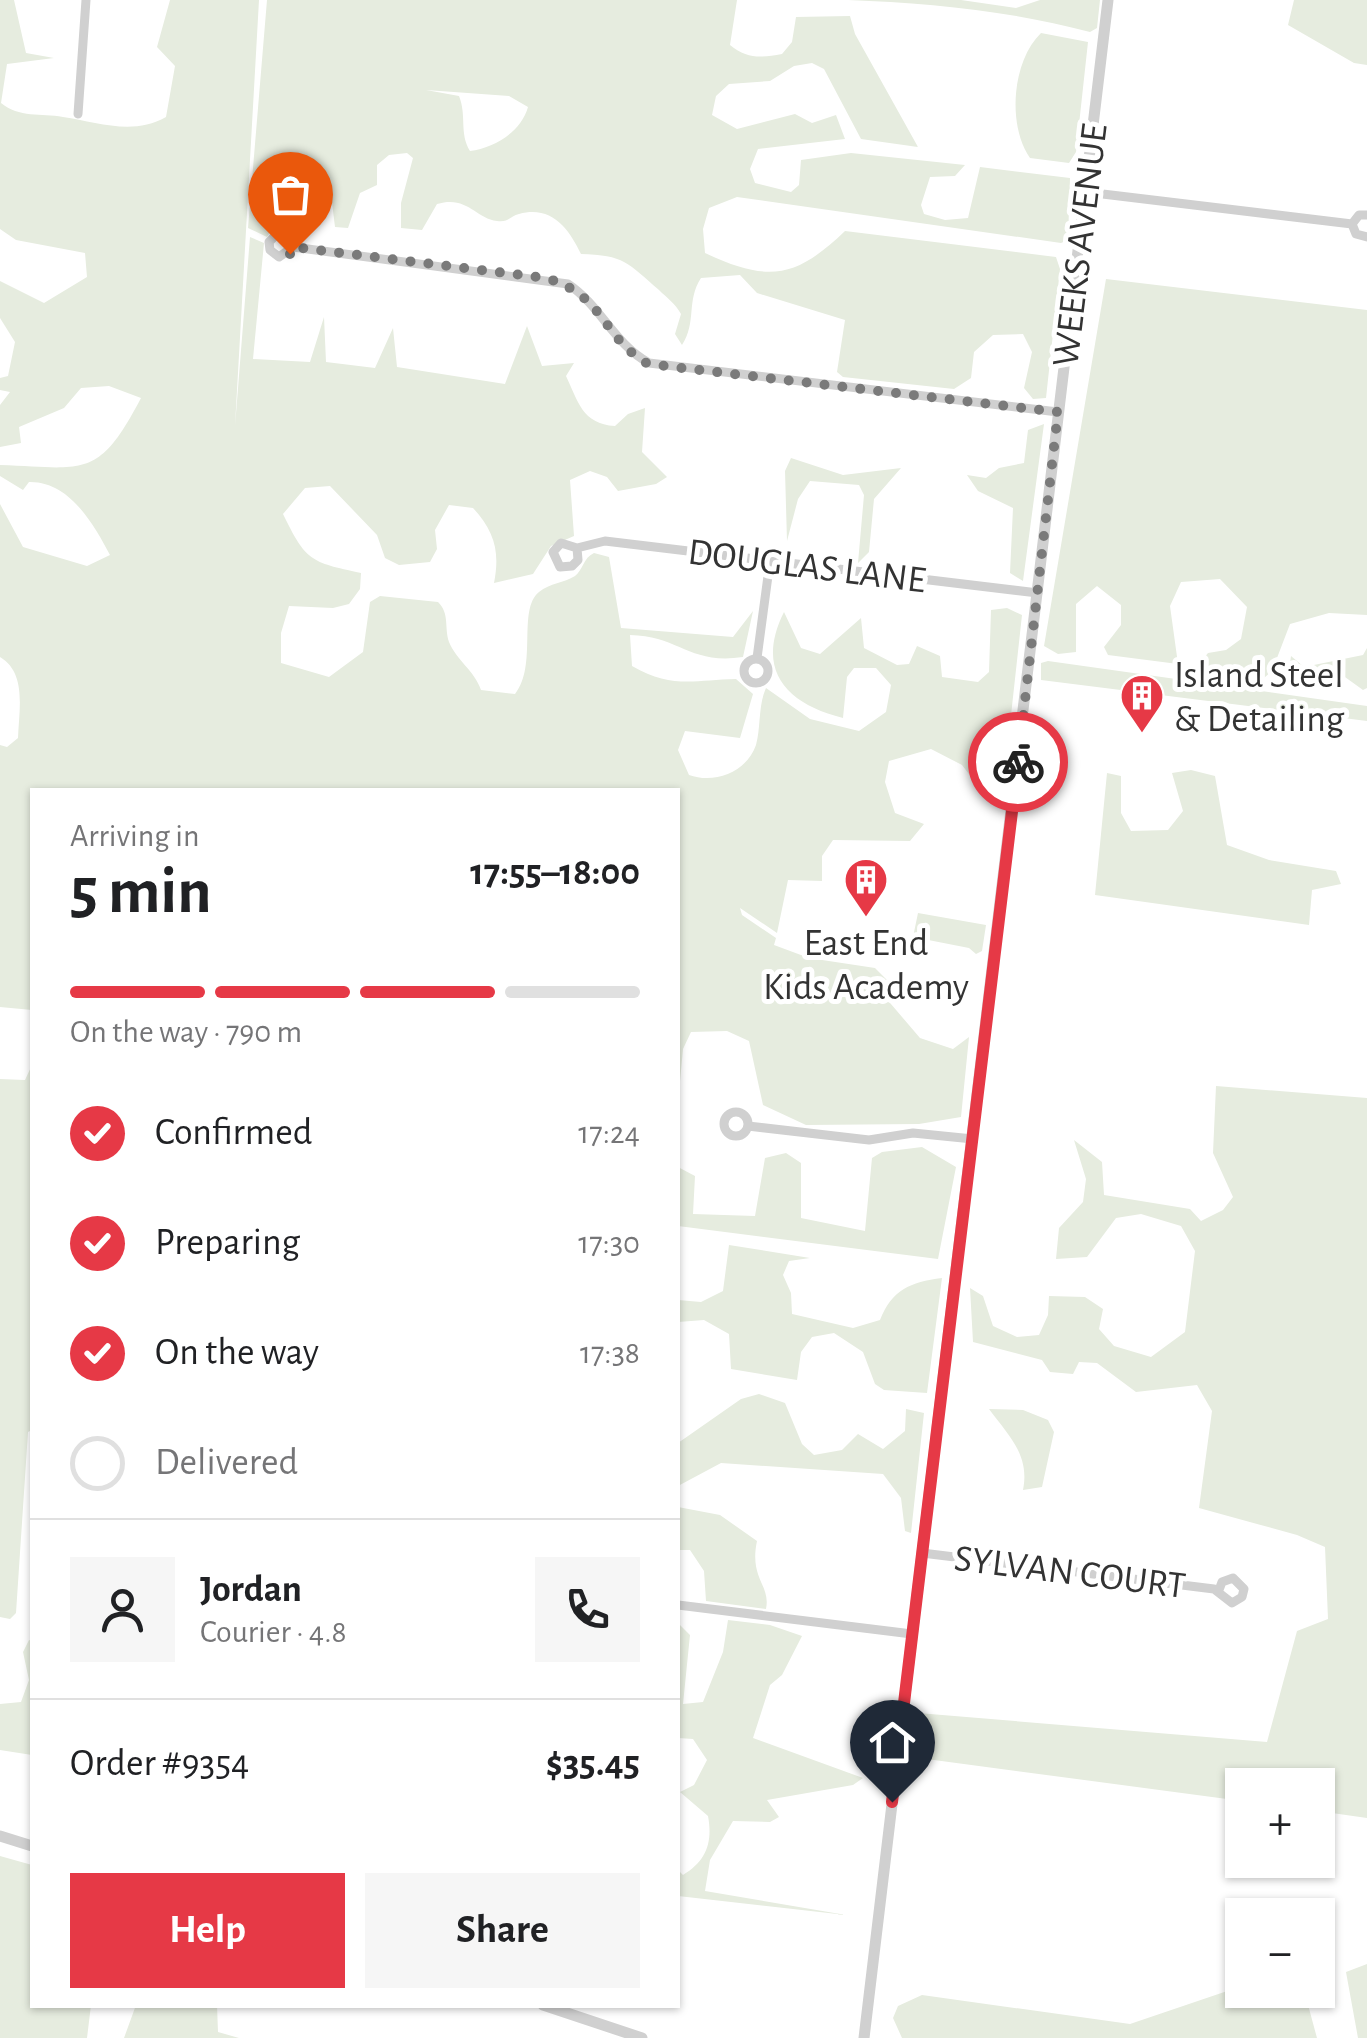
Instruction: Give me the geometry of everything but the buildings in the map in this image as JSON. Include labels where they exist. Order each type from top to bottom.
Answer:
[{"type":"street","points":[[78,114],[86,0]]},
{"type":"street","name":"WEEKS AVENUE","points":[[864,2038],[1108,0]]},
{"type":"street","points":[[1086,192],[1352,224]]},
{"type":"street","points":[[1352,224],[1356,217],[1367,215]]},
{"type":"street","points":[[1352,224],[1356,234],[1367,236]]},
{"type":"street","points":[[293,247],[546,278],[568,284],[595,304],[617,338],[648,364],[1058,412]]},
{"type":"street","name":"DOUGLAS LANE","points":[[577,548],[605,541],[1038,593]]},
{"type":"street","points":[[758,658],[770,561]]},
{"type":"street","points":[[748,1126],[869,1140],[913,1133],[973,1139]]},
{"type":"street","name":"SYLVAN COURT","points":[[922,1553],[1219,1590]]},
{"type":"street","points":[[680,1605],[912,1634]]},
{"type":"street","points":[[0,1836],[30,1845]]},
{"type":"street","points":[[552,2008],[642,2038]]},
{"type":"shaded area","points":[[0,0],[14,0],[26,53],[54,58],[7,64],[1,103],[23,113],[128,127],[166,117],[175,66],[157,47],[170,0],[259,0],[235,426],[250,237],[264,243],[253,359],[310,362],[324,317],[326,362],[375,368],[393,328],[397,367],[505,384],[527,326],[542,366],[574,363],[566,376],[583,410],[595,421],[615,426],[628,414],[645,408],[642,452],[667,477],[656,484],[618,491],[607,477],[590,471],[570,480],[574,536],[551,546],[533,574],[494,583],[494,543],[473,508],[449,505],[435,530],[437,549],[430,562],[399,565],[385,558],[377,535],[330,486],[305,488],[283,514],[291,530],[304,550],[320,562],[361,573],[360,589],[349,604],[333,608],[289,606],[281,633],[281,663],[329,677],[363,652],[370,602],[380,596],[438,602],[445,616],[449,642],[481,690],[515,694],[525,668],[533,600],[543,589],[575,576],[594,553],[609,557],[621,628],[733,637],[753,611],[743,657],[710,657],[661,640],[630,635],[632,666],[646,673],[683,682],[736,679],[753,694],[740,738],[685,731],[678,750],[689,775],[709,778],[728,774],[751,755],[758,738],[766,688],[810,719],[859,731],[886,712],[891,685],[876,668],[854,668],[847,677],[843,718],[806,704],[792,694],[781,682],[773,651],[784,612],[801,648],[820,654],[861,618],[864,648],[897,665],[909,664],[917,646],[940,656],[942,677],[978,682],[989,672],[991,610],[1007,608],[1022,615],[1004,779],[999,784],[975,782],[962,765],[931,749],[889,761],[885,782],[895,813],[924,824],[910,841],[833,840],[822,856],[822,881],[788,880],[777,933],[740,908],[742,915],[776,938],[774,945],[809,958],[875,968],[887,980],[885,997],[920,1038],[953,1049],[969,1037],[961,1117],[919,1124],[806,1125],[763,1105],[749,1041],[727,1031],[691,1032],[683,1049],[680,1081],[680,788],[30,788],[30,1010],[0,1007],[0,745],[7,747],[18,738],[20,704],[14,672],[0,657],[0,504],[23,547],[87,566],[110,555],[96,530],[68,496],[56,488],[29,482],[23,490],[0,476],[0,465],[71,467],[86,463],[113,443],[141,398],[109,386],[81,388],[64,408],[19,427],[21,443],[0,447],[0,405],[10,392],[0,390],[0,378],[8,376],[15,342],[0,318],[0,281],[44,303],[87,277],[85,253],[16,240],[0,229]]},
{"type":"shaded area","points":[[267,0],[737,0],[730,45],[742,53],[761,57],[782,54],[792,42],[796,17],[850,16],[855,34],[918,147],[861,139],[824,69],[812,63],[794,66],[770,81],[729,84],[716,96],[712,115],[737,129],[795,114],[812,123],[836,115],[845,139],[758,149],[750,169],[755,183],[791,192],[799,185],[801,160],[851,153],[965,165],[955,176],[930,177],[921,205],[924,214],[945,220],[968,218],[980,167],[1070,178],[1068,240],[1061,243],[737,197],[709,208],[703,229],[705,253],[765,272],[796,267],[845,231],[1056,257],[1060,269],[1046,398],[1033,399],[1024,388],[1032,352],[1023,334],[993,335],[974,352],[971,378],[954,389],[843,377],[837,372],[845,320],[757,293],[740,275],[701,278],[682,345],[675,334],[681,314],[671,301],[624,262],[581,254],[565,228],[550,216],[531,212],[497,221],[456,202],[447,202],[437,204],[422,230],[401,228],[401,203],[413,158],[407,153],[389,155],[377,165],[377,185],[360,193],[348,228],[335,227],[329,178],[305,177],[267,237],[248,228]],"holes":[[[426,90],[509,96],[528,107],[519,124],[497,142],[470,151],[459,96]]]},
{"type":"shaded area","points":[[848,0],[961,0],[1016,8],[1040,0],[1100,0],[1097,28],[1090,32],[970,9]]},
{"type":"shaded area","points":[[1294,0],[1367,0],[1367,65],[1354,63],[1288,25]]},
{"type":"shaded area","points":[[1041,33],[1088,42],[1076,152],[1069,163],[1030,158],[1018,128],[1019,76],[1031,45]]},
{"type":"shaded area","points":[[1106,279],[1367,310],[1367,615],[1329,613],[1290,624],[1272,671],[1264,678],[1199,664],[1208,653],[1226,650],[1241,639],[1247,607],[1220,579],[1181,582],[1170,606],[1178,664],[1108,655],[1104,647],[1121,625],[1121,605],[1097,586],[1076,604],[1076,652],[1058,654],[1044,646]]},
{"type":"shaded area","points":[[1044,424],[1023,581],[1010,573],[1013,508],[978,491],[967,475],[986,478],[999,468],[1024,463],[1028,430]]},
{"type":"shaded area","points":[[791,458],[843,475],[901,468],[874,499],[869,552],[858,563],[864,495],[859,485],[810,481],[798,499],[787,541],[785,471]]},
{"type":"shaded area","points":[[1367,648],[1367,688],[1363,690],[1338,672],[1314,682],[1288,678],[1291,656],[1304,667],[1363,655]]},
{"type":"shaded area","points":[[1041,663],[1367,706],[1367,721],[1041,680]]},
{"type":"shaded area","points":[[1191,770],[1215,776],[1227,845],[1269,860],[1336,871],[1341,884],[1312,890],[1309,925],[1095,895],[1107,773],[1121,776],[1121,813],[1131,831],[1168,830],[1183,811],[1172,773]]},
{"type":"shaded area","points":[[918,913],[986,925],[982,951],[976,954],[969,948],[913,937]]},
{"type":"shaded area","points":[[30,1069],[30,1431],[16,1613],[10,1619],[0,1617],[0,1079],[25,1080]]},
{"type":"shaded area","points":[[1216,1086],[1367,1098],[1367,1818],[1335,1813],[1335,1768],[1225,1768],[1225,1799],[919,1758],[918,1713],[1267,1742],[1297,1631],[1328,1619],[1325,1547],[1297,1535],[1199,1508],[1212,1411],[1197,1385],[1136,1392],[1097,1363],[1079,1362],[1073,1374],[1050,1372],[1042,1360],[973,1342],[970,1288],[983,1296],[993,1326],[1017,1337],[1039,1335],[1048,1315],[1049,1296],[1085,1297],[1103,1309],[1099,1329],[1114,1346],[1151,1357],[1185,1332],[1195,1251],[1181,1226],[1141,1214],[1116,1218],[1087,1257],[1056,1259],[1059,1228],[1083,1202],[1086,1179],[1074,1140],[1102,1162],[1104,1195],[1190,1209],[1201,1221],[1223,1210],[1233,1197],[1213,1153]]},
{"type":"shaded area","points":[[922,1147],[956,1167],[938,1259],[680,1226],[680,1168],[695,1176],[693,1214],[755,1216],[765,1158],[786,1153],[801,1163],[801,1218],[865,1231],[872,1158],[882,1152]]},
{"type":"shaded area","points":[[729,1245],[810,1258],[789,1261],[783,1275],[791,1293],[792,1314],[853,1328],[880,1320],[890,1301],[904,1289],[942,1278],[927,1393],[884,1390],[875,1384],[863,1352],[834,1333],[812,1337],[801,1352],[797,1380],[731,1369],[729,1334],[704,1320],[680,1322],[680,1300],[701,1302],[723,1291]]},
{"type":"shaded area","points":[[759,1394],[785,1403],[802,1444],[814,1455],[842,1450],[858,1434],[883,1449],[905,1431],[906,1409],[924,1413],[911,1533],[905,1531],[901,1498],[883,1474],[721,1463],[680,1485],[680,1442],[741,1399]]},
{"type":"shaded area","points":[[989,1409],[1023,1410],[1048,1420],[1054,1432],[1042,1487],[1023,1490],[1021,1456]]},
{"type":"shaded area","points":[[680,1507],[720,1515],[757,1541],[756,1564],[766,1594],[766,1609],[706,1601],[704,1571],[690,1550],[680,1550]]},
{"type":"shaded area","points":[[728,1620],[770,1625],[802,1636],[782,1675],[770,1685],[753,1738],[863,1778],[853,1785],[767,1800],[779,1817],[770,1822],[733,1821],[710,1860],[705,1891],[846,1915],[680,1896],[680,1872],[683,1875],[697,1864],[709,1835],[708,1816],[680,1792],[694,1785],[707,1760],[693,1739],[680,1738],[680,1625],[690,1635],[683,1704],[703,1702],[723,1652]]},
{"type":"shaded area","points":[[30,1640],[30,1755],[0,1750],[0,1704],[21,1702],[29,1680],[23,1652]]},
{"type":"shaded area","points":[[0,1856],[30,1864],[30,2008],[91,2008],[87,2038],[0,2038]]},
{"type":"shaded area","points":[[1367,1964],[1367,2038],[1358,2038],[1346,1972]]},
{"type":"shaded area","points":[[1225,1992],[1225,2008],[1309,2008],[1317,2038],[902,2038],[893,2018],[898,2006],[922,1995],[1130,2024]]},
{"type":"shaded area","points":[[135,2008],[217,2008],[218,2032],[239,2038],[124,2038]]},
{"type":"way so far","points":[[290,254],[293,247],[546,278],[568,284],[587,296],[617,338],[648,364],[1058,412],[1018,762]]},
{"type":"place","name":"Island Steel & Detailing","points":[[1142,734]]},
{"type":"place","name":"East End Kids Academy","points":[[866,918]]},
{"type":"route","points":[[892,1802],[1018,762]]}]
